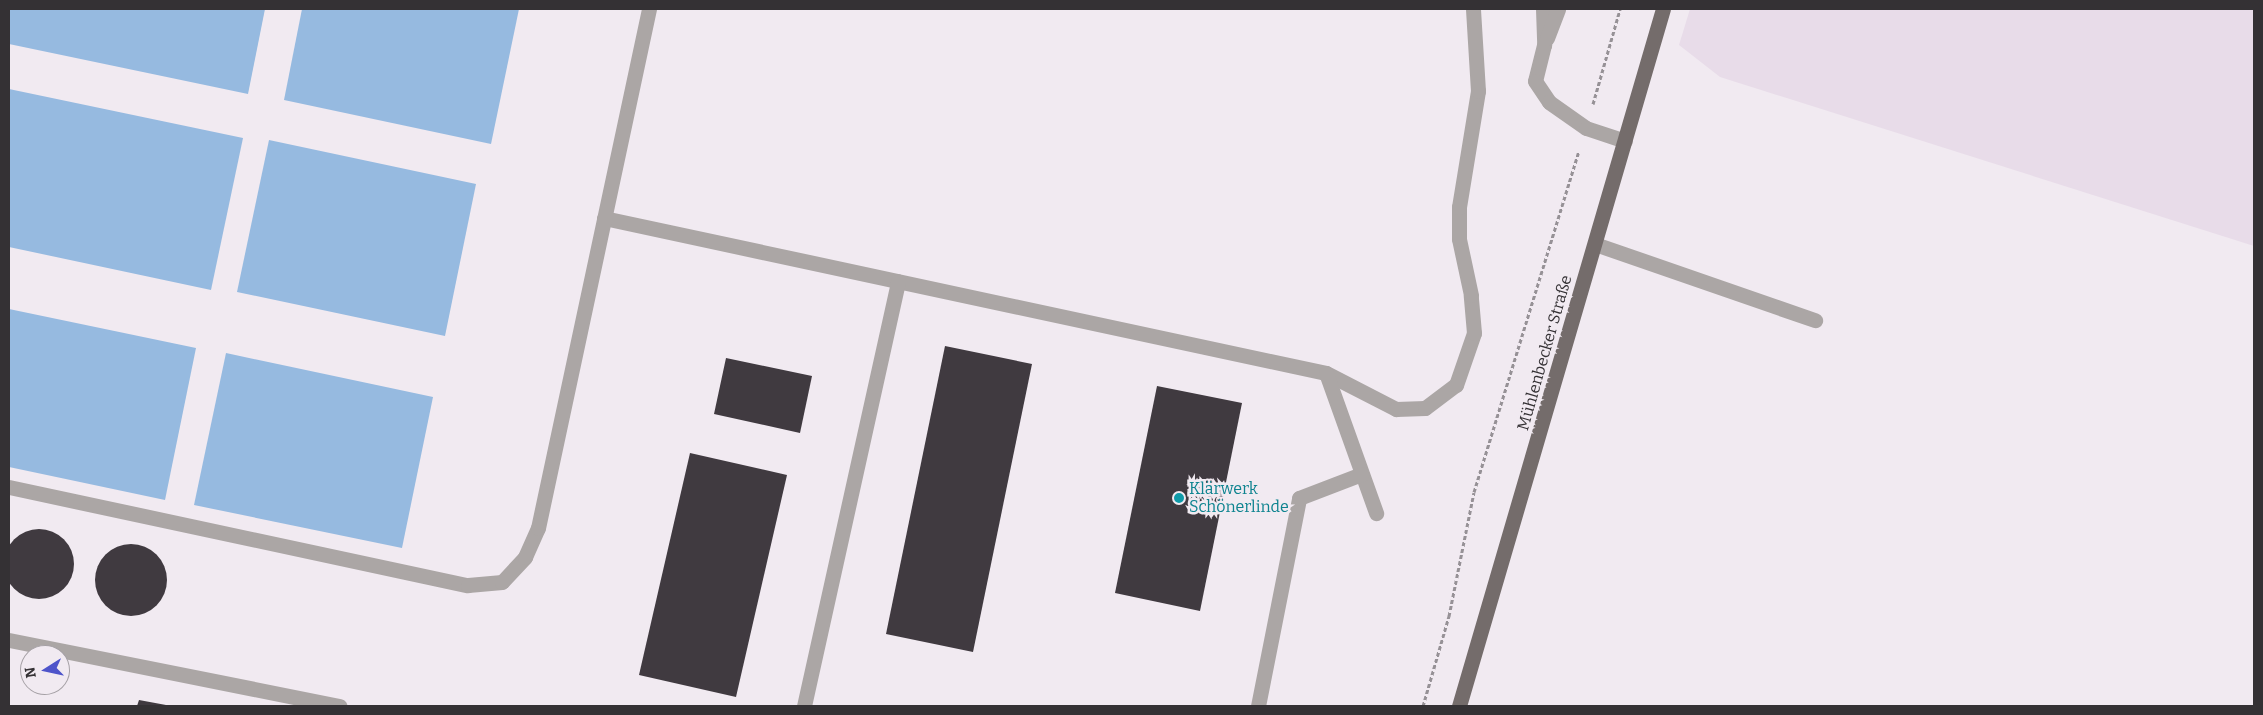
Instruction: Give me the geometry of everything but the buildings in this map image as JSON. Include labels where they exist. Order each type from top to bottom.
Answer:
[{"type":"main road","name":"Mühlenbecker Straße","points":[[1459,706],[1663,9]]},
{"type":"lane","points":[[9,487],[468,585],[502,582],[525,558],[538,528],[649,9]]},
{"type":"lane","points":[[604,218],[1326,373],[1396,409],[1425,408],[1456,385],[1468,359],[1474,333],[1471,295],[1459,239],[1459,206],[1478,91],[1473,9]]},
{"type":"lane","points":[[1543,9],[1544,45]]},
{"type":"lane","points":[[1558,9],[1544,45],[1535,81],[1549,102],[1586,128],[1625,141]]},
{"type":"lane","points":[[1595,244],[1815,320]]},
{"type":"lane","points":[[804,706],[898,281]]},
{"type":"lane","points":[[1326,373],[1376,513]]},
{"type":"lane","points":[[1258,706],[1298,498],[1362,474]]},
{"type":"lane","points":[[9,640],[339,706]]},
{"type":"path","points":[[1423,706],[1449,616],[1474,492],[1586,128],[1620,9]]},
{"type":"shaded area","points":[[1690,9],[2254,9],[2254,246],[1720,77],[1679,45]]},
{"type":"water","points":[[9,9],[265,9],[248,94],[9,44]]},
{"type":"water","points":[[302,9],[519,9],[491,144],[284,100]]},
{"type":"water","points":[[9,89],[243,138],[211,290],[9,247]]},
{"type":"water","points":[[269,140],[476,184],[445,336],[237,292]]},
{"type":"water","points":[[9,309],[196,348],[165,500],[9,467]]},
{"type":"water","points":[[226,353],[433,397],[402,548],[194,505]]},
{"type":"place","name":"Klärwerk Schönerlinde","points":[[1179,498]]}]
